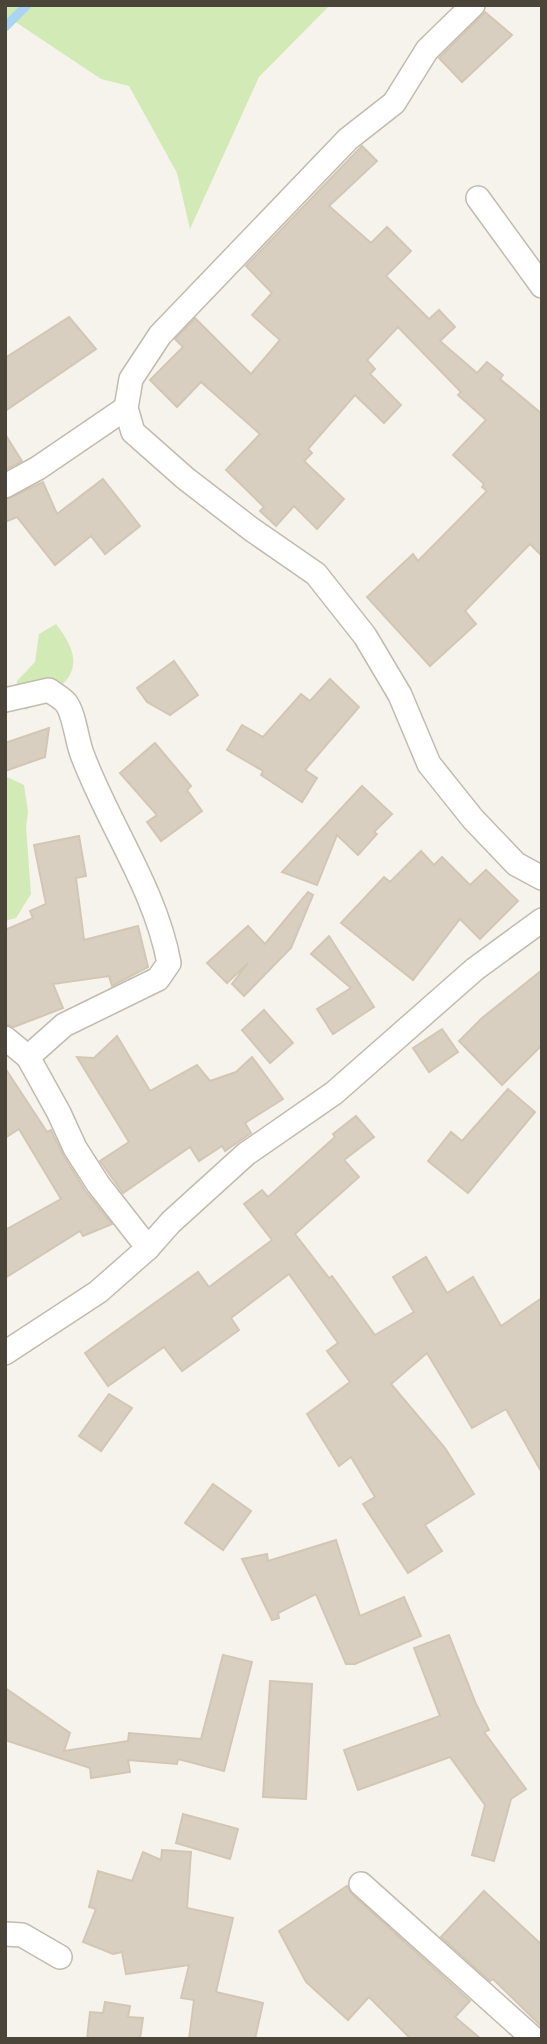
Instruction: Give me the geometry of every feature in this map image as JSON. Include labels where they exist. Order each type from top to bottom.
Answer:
[{"type":"street","points":[[473,5],[427,50],[394,103],[348,139],[160,335],[131,379],[126,408],[133,432],[185,478],[251,529],[316,574],[365,636],[400,695],[429,764],[473,819],[516,864],[542,878]]},
{"type":"street","points":[[478,198],[542,286]]},
{"type":"street","points":[[5,486],[38,468],[126,408]]},
{"type":"street","points":[[5,700],[49,690],[67,703],[82,754],[163,932],[169,963],[158,979],[64,1025],[28,1057]]},
{"type":"street","points":[[5,1353],[98,1292],[246,1154],[334,1093],[475,969],[542,920]]},
{"type":"street","points":[[5,1038],[28,1057],[75,1148],[98,1184],[148,1248]]},
{"type":"street","points":[[361,1884],[534,2039]]},
{"type":"street","points":[[5,1934],[23,1934],[60,1957]]},
{"type":"green space","points":[[5,5],[330,5],[259,77],[190,229],[177,173],[129,86],[101,79],[11,19],[5,18]]},
{"type":"green space","points":[[56,624],[72,653],[70,675],[53,692],[26,710],[15,703],[17,681],[35,662],[39,634]]},
{"type":"green space","points":[[5,776],[24,785],[28,812],[26,827],[31,894],[16,918],[5,921]]},
{"type":"building","points":[[485,12],[512,35],[462,82],[439,58]]},
{"type":"building","points":[[362,146],[377,161],[329,206],[371,243],[387,227],[411,251],[386,276],[429,319],[439,310],[455,327],[440,341],[477,373],[487,362],[503,375],[500,379],[542,414],[542,556],[530,544],[465,611],[476,624],[430,666],[367,597],[413,554],[418,561],[487,491],[482,487],[484,484],[453,455],[486,420],[458,395],[461,392],[398,327],[367,360],[375,369],[370,374],[401,405],[384,423],[355,395],[308,449],[312,453],[304,461],[344,499],[317,529],[294,506],[276,526],[260,511],[264,507],[226,470],[260,434],[201,382],[177,407],[150,380],[183,347],[175,339],[195,318],[251,374],[280,340],[252,315],[272,293],[246,266]]},
{"type":"building","points":[[69,317],[96,349],[5,411],[5,358]]},
{"type":"building","points":[[5,434],[22,461],[5,470]]},
{"type":"building","points":[[103,479],[140,526],[105,554],[91,536],[55,565],[17,517],[5,522],[5,500],[43,482],[57,514]]},
{"type":"building","points":[[174,661],[198,695],[170,715],[147,702],[137,688]]},
{"type":"building","points":[[330,679],[359,707],[305,770],[317,778],[302,802],[261,775],[263,771],[227,750],[242,725],[263,737],[301,694],[310,701]]},
{"type":"building","points":[[49,728],[45,757],[5,771],[5,743]]},
{"type":"building","points":[[155,743],[191,786],[187,790],[202,811],[161,841],[147,822],[157,815],[120,773]]},
{"type":"building","points":[[362,786],[392,814],[374,832],[377,834],[358,855],[337,835],[317,885],[282,872]]},
{"type":"building","points":[[79,836],[86,876],[76,878],[84,940],[138,926],[148,967],[112,986],[109,976],[53,984],[63,1008],[14,1027],[5,1024],[5,930],[33,918],[30,911],[46,904],[34,845]]},
{"type":"building","points":[[421,851],[434,865],[442,857],[470,885],[486,870],[518,901],[480,939],[460,919],[413,980],[341,923],[384,877],[390,882]]},
{"type":"building","points":[[308,892],[313,895],[291,948],[244,996],[232,984],[248,963],[227,983],[207,963],[248,926],[265,944]]},
{"type":"building","points":[[329,936],[374,1007],[333,1034],[317,1009],[351,988],[311,954]]},
{"type":"building","points":[[542,970],[542,1045],[502,1085],[459,1041],[482,1018]]},
{"type":"building","points":[[264,1010],[293,1043],[270,1063],[242,1030]]},
{"type":"building","points":[[442,1029],[458,1052],[429,1072],[413,1048]]},
{"type":"building","points":[[117,1036],[150,1091],[197,1065],[210,1081],[236,1072],[252,1057],[283,1099],[245,1123],[251,1133],[225,1151],[222,1146],[199,1161],[190,1147],[123,1193],[100,1161],[129,1142],[77,1057],[94,1058]]},
{"type":"building","points":[[5,1068],[47,1132],[51,1130],[86,1192],[112,1224],[83,1236],[80,1231],[5,1278],[5,1230],[61,1199],[19,1129],[5,1138]]},
{"type":"building","points":[[508,1089],[535,1112],[468,1193],[428,1161],[451,1132],[462,1141]]},
{"type":"building","points":[[356,1116],[374,1137],[344,1160],[359,1177],[295,1234],[329,1278],[332,1276],[375,1335],[414,1312],[393,1277],[426,1257],[447,1293],[473,1277],[501,1326],[542,1298],[542,1473],[506,1409],[472,1428],[427,1353],[391,1384],[445,1448],[474,1494],[425,1525],[442,1551],[408,1573],[363,1504],[375,1497],[351,1457],[339,1466],[307,1414],[350,1382],[327,1351],[338,1343],[289,1274],[231,1318],[239,1330],[182,1371],[164,1347],[108,1386],[85,1353],[198,1272],[209,1287],[272,1240],[244,1204],[262,1190],[268,1197],[335,1137],[333,1134]]},
{"type":"building","points":[[109,1394],[132,1408],[101,1451],[79,1436]]},
{"type":"building","points":[[213,1484],[251,1511],[223,1550],[185,1523]]},
{"type":"building","points":[[336,1540],[360,1616],[404,1597],[421,1636],[355,1664],[346,1664],[316,1594],[278,1613],[279,1618],[272,1620],[242,1559],[267,1554],[268,1561]]},
{"type":"building","points":[[449,1635],[489,1730],[484,1732],[526,1789],[511,1799],[494,1861],[472,1855],[485,1805],[450,1757],[358,1790],[344,1750],[440,1716],[414,1648]]},
{"type":"building","points":[[223,1655],[252,1662],[224,1771],[178,1759],[177,1764],[128,1760],[130,1772],[91,1778],[90,1768],[5,1740],[5,1688],[70,1733],[64,1751],[128,1741],[129,1733],[201,1739]]},
{"type":"building","points":[[270,1681],[312,1684],[306,1799],[263,1797]]},
{"type":"building","points":[[183,1814],[238,1829],[230,1859],[176,1843]]},
{"type":"building","points":[[162,1850],[191,1852],[187,1908],[233,1918],[216,1992],[263,2003],[255,2039],[189,2039],[194,2000],[181,1998],[189,1965],[126,1974],[122,1952],[113,1954],[83,1942],[96,1909],[89,1907],[98,1871],[132,1881],[143,1852],[161,1860]]},
{"type":"building","points":[[347,1886],[352,1894],[470,2001],[455,2017],[481,2039],[411,2039],[369,1997],[348,2020],[306,1982],[279,1931]]},
{"type":"building","points":[[484,1891],[542,1945],[542,2027],[493,1979],[490,1981],[441,1937]]},
{"type":"building","points":[[105,2002],[130,2006],[128,2017],[143,2018],[140,2039],[87,2039],[90,2012],[103,2013]]},
{"type":"waterway","points":[[5,27],[27,5]]}]
